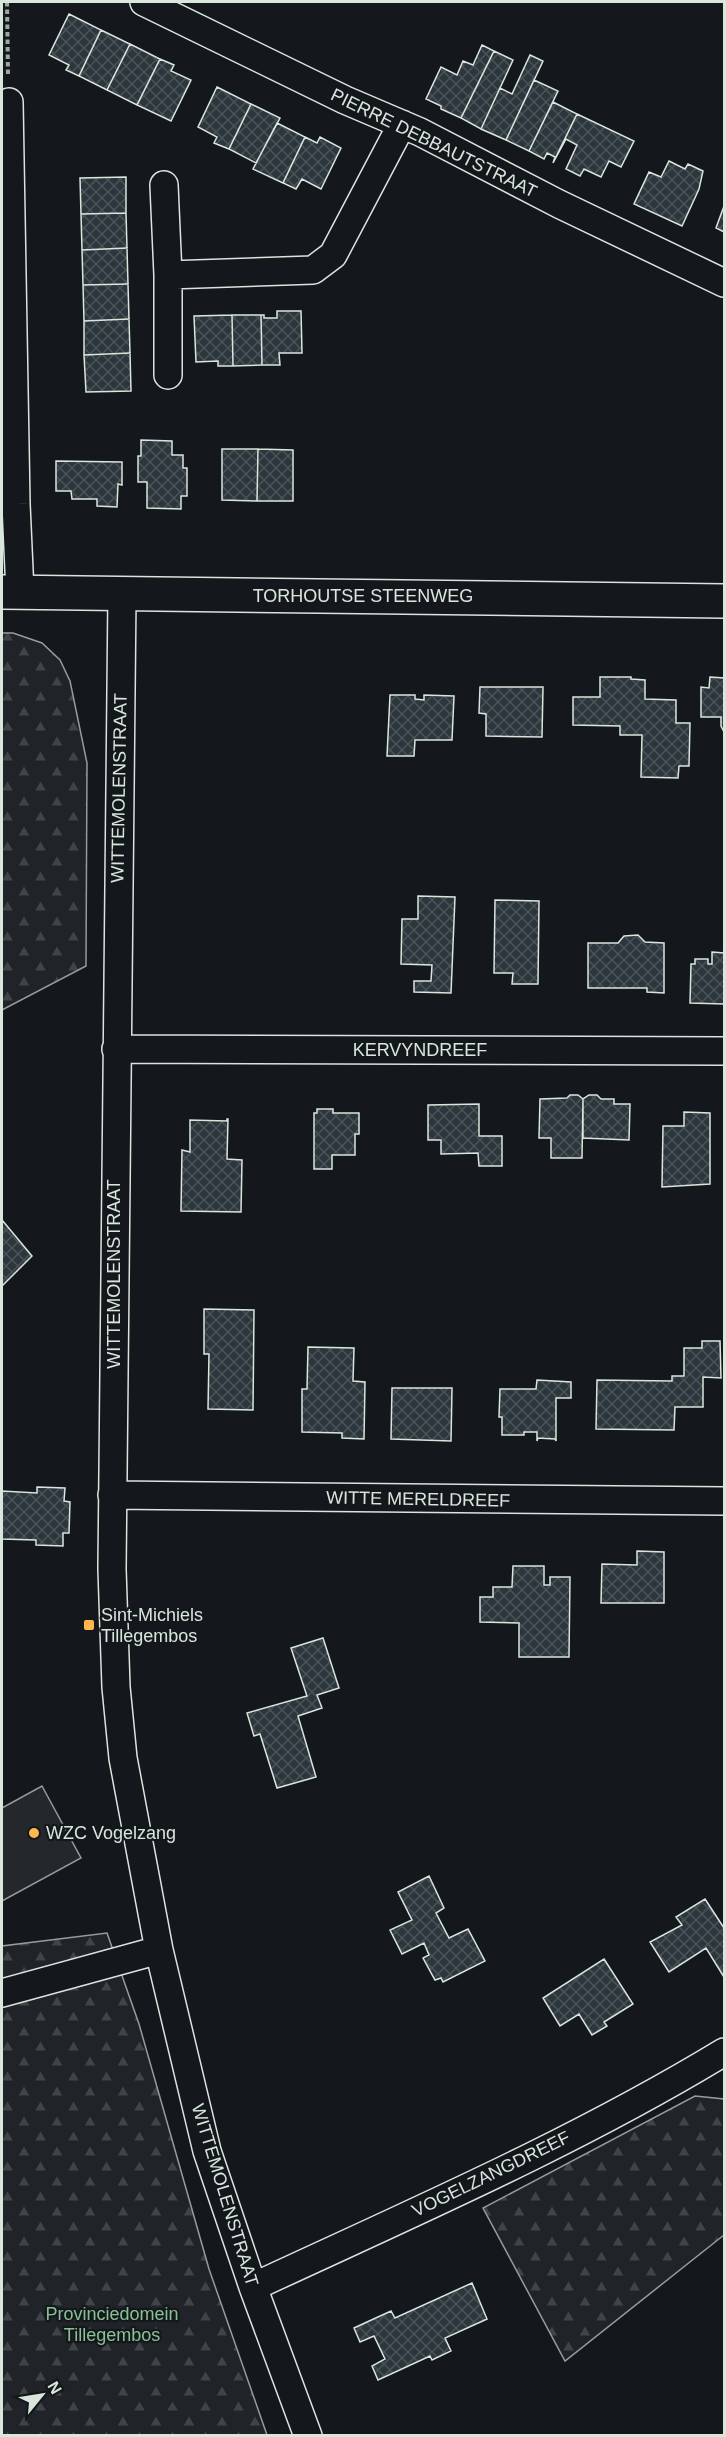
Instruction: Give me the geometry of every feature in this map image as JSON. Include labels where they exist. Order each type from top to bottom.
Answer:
[{"type":"main road","name":"TORHOUTSE STEENWEG","points":[[11,592],[724,601]]},
{"type":"street","name":"PIERRE DEBBAUTSTRAAT","points":[[144,2],[345,100],[402,124],[724,283]]},
{"type":"street","points":[[9,102],[11,592]]},
{"type":"street","points":[[168,275],[313,270],[333,255],[402,124]]},
{"type":"street","points":[[164,185],[168,275],[168,375]]},
{"type":"street","name":"WITTEMOLENSTRAAT","points":[[122,594],[112,1494],[113,1642],[123,1758],[159,1950],[207,2151],[253,2287],[308,2436]]},
{"type":"street","name":"KERVYNDREEF","points":[[116,1049],[724,1051]]},
{"type":"street","name":"WITTE MERELDREEF","points":[[112,1494],[724,1501]]},
{"type":"street","points":[[2,1993],[159,1950]]},
{"type":"street","name":"VOGELZANGDREEF","points":[[253,2287],[513,2164],[664,2088],[724,2052]]},
{"type":"path","points":[[7,2],[9,102]]},
{"type":"green space","points":[[2,633],[13,633],[42,643],[60,660],[70,681],[87,763],[86,966],[2,1010]]},
{"type":"green space","name":"Provinciedomein Tillegembos","points":[[107,1933],[139,2024],[209,2269],[267,2435],[2,2435],[2,1946]]},
{"type":"green space","points":[[695,2096],[724,2099],[724,2235],[565,2361],[483,2208]]},
{"type":"shaded area","name":"WZC Vogelzang","points":[[42,1786],[81,1858],[2,1901],[2,1808]]},
{"type":"building","points":[[69,14],[101,30],[79,76],[66,70],[69,65],[49,55]]},
{"type":"building","points":[[101,30],[130,44],[107,90],[79,76]]},
{"type":"building","points":[[130,44],[160,59],[137,105],[107,90]]},
{"type":"building","points":[[482,45],[494,51],[461,118],[426,99],[441,67],[457,75],[463,61],[473,65]]},
{"type":"building","points":[[494,51],[513,60],[481,129],[461,118]]},
{"type":"building","points":[[530,55],[543,61],[506,140],[481,129],[500,88],[512,94]]},
{"type":"building","points":[[160,59],[174,65],[171,71],[191,80],[171,121],[137,105]]},
{"type":"building","points":[[534,80],[558,91],[529,151],[506,140]]},
{"type":"building","points":[[217,87],[251,104],[229,149],[214,143],[217,137],[198,127]]},
{"type":"building","points":[[553,102],[577,114],[553,163],[555,157],[547,153],[544,159],[529,151]]},
{"type":"building","points":[[251,104],[280,118],[256,163],[229,149]]},
{"type":"building","points":[[577,114],[634,141],[621,167],[609,161],[601,177],[584,169],[580,176],[566,169],[577,145],[566,139],[553,163]]},
{"type":"building","points":[[277,123],[305,137],[283,183],[253,169]]},
{"type":"building","points":[[305,137],[317,143],[320,137],[341,148],[321,189],[302,179],[296,189],[283,183]]},
{"type":"building","points":[[669,161],[685,169],[688,164],[703,171],[699,189],[682,226],[634,204],[649,172],[661,177]]},
{"type":"building","points":[[126,177],[126,213],[81,214],[80,178]]},
{"type":"building","points":[[724,206],[724,232],[716,228]]},
{"type":"building","points":[[126,213],[127,248],[82,250],[81,214]]},
{"type":"building","points":[[127,248],[128,284],[83,285],[82,250]]},
{"type":"building","points":[[128,284],[129,319],[84,321],[83,285]]},
{"type":"building","points":[[277,311],[301,311],[302,353],[279,353],[280,365],[262,365],[261,315],[264,315],[264,318],[277,318]]},
{"type":"building","points":[[232,315],[233,366],[218,366],[218,361],[196,362],[194,316]]},
{"type":"building","points":[[232,315],[261,315],[262,365],[233,366]]},
{"type":"building","points":[[129,319],[130,353],[84,355],[84,321]]},
{"type":"building","points":[[130,353],[131,391],[86,392],[84,355]]},
{"type":"building","points":[[141,440],[172,441],[172,455],[183,455],[183,468],[187,468],[187,496],[181,496],[181,509],[147,508],[147,482],[138,482],[138,456],[141,456]]},
{"type":"building","points":[[222,449],[258,449],[257,501],[222,500]]},
{"type":"building","points":[[258,449],[293,450],[293,501],[257,501]]},
{"type":"building","points":[[56,461],[122,462],[122,485],[118,484],[117,507],[97,506],[97,499],[72,499],[71,491],[56,491]]},
{"type":"building","points":[[600,677],[631,677],[631,679],[645,680],[645,699],[676,700],[676,723],[690,723],[689,766],[679,766],[678,778],[641,777],[642,735],[620,735],[620,726],[573,725],[573,697],[600,697]]},
{"type":"building","points":[[710,677],[724,678],[724,732],[721,717],[701,717],[701,687],[709,688]]},
{"type":"building","points":[[480,687],[543,687],[542,737],[486,736],[486,714],[479,713]]},
{"type":"building","points":[[390,695],[415,695],[415,699],[424,700],[424,695],[454,696],[452,740],[415,740],[414,756],[387,756]]},
{"type":"building","points":[[418,896],[455,897],[451,993],[414,992],[414,981],[431,981],[432,965],[401,964],[402,919],[418,919]]},
{"type":"building","points":[[495,900],[539,901],[538,984],[512,984],[513,973],[494,973]]},
{"type":"building","points":[[638,935],[645,942],[664,943],[664,993],[647,992],[647,988],[588,988],[588,943],[618,943],[624,936]]},
{"type":"building","points":[[712,952],[724,953],[724,1004],[690,1003],[691,964],[695,964],[695,959],[708,959],[708,964],[712,964]]},
{"type":"building","points":[[570,1095],[578,1095],[583,1099],[582,1158],[551,1158],[551,1138],[539,1138],[540,1099],[567,1098]]},
{"type":"building","points":[[589,1095],[597,1095],[601,1099],[614,1099],[614,1104],[630,1104],[629,1140],[583,1138],[583,1099]]},
{"type":"building","points":[[479,1104],[479,1136],[502,1136],[502,1166],[479,1166],[478,1153],[441,1154],[441,1140],[428,1140],[428,1105]]},
{"type":"building","points":[[317,1109],[333,1109],[333,1113],[359,1113],[359,1134],[355,1134],[355,1155],[332,1155],[332,1169],[314,1169],[314,1113],[317,1113]]},
{"type":"building","points":[[684,1112],[710,1113],[710,1184],[662,1187],[663,1126],[684,1126]]},
{"type":"building","points":[[228,1119],[227,1159],[242,1160],[241,1212],[181,1211],[182,1150],[190,1152],[190,1120],[227,1121]]},
{"type":"building","points":[[2,1220],[32,1256],[2,1286]]},
{"type":"building","points":[[204,1309],[254,1310],[253,1410],[208,1409],[209,1354],[204,1354]]},
{"type":"building","points":[[702,1341],[720,1341],[721,1378],[703,1377],[703,1407],[675,1407],[674,1430],[596,1429],[597,1380],[672,1381],[672,1376],[684,1376],[684,1348],[702,1348]]},
{"type":"building","points":[[308,1347],[354,1348],[353,1381],[365,1382],[364,1439],[342,1438],[342,1433],[302,1432],[302,1389],[307,1389]]},
{"type":"building","points":[[537,1380],[571,1382],[571,1398],[556,1398],[556,1441],[555,1439],[538,1438],[537,1441],[537,1432],[524,1432],[524,1435],[502,1435],[502,1417],[499,1417],[500,1389],[536,1389]]},
{"type":"building","points":[[392,1388],[452,1388],[451,1441],[391,1439]]},
{"type":"building","points":[[37,1487],[65,1488],[64,1501],[70,1502],[69,1533],[63,1533],[63,1546],[36,1545],[36,1540],[2,1539],[2,1491],[37,1493]]},
{"type":"building","points":[[637,1551],[664,1552],[664,1603],[601,1603],[602,1564],[637,1565]]},
{"type":"building","points":[[513,1566],[544,1566],[544,1585],[550,1585],[550,1577],[570,1577],[569,1657],[519,1657],[519,1623],[480,1622],[480,1597],[493,1597],[493,1587],[512,1587]]},
{"type":"building","points":[[323,1638],[339,1688],[317,1695],[322,1708],[298,1716],[316,1777],[277,1788],[260,1734],[254,1736],[247,1713],[307,1696],[291,1648]]},
{"type":"building","points":[[429,1876],[444,1908],[436,1913],[449,1938],[468,1929],[485,1961],[443,1982],[441,1978],[435,1980],[423,1958],[429,1955],[424,1943],[402,1954],[390,1930],[412,1920],[398,1892]]},
{"type":"building","points":[[705,1899],[724,1928],[724,1977],[706,1948],[669,1972],[650,1942],[682,1925],[676,1917]]},
{"type":"building","points":[[604,1959],[633,2004],[604,2022],[607,2026],[592,2035],[579,2014],[560,2026],[543,1998]]},
{"type":"building","points":[[472,2283],[487,2319],[445,2338],[451,2351],[432,2360],[430,2356],[378,2380],[372,2366],[385,2359],[374,2336],[360,2342],[354,2328],[391,2311],[395,2318]]},
{"type":"place","name":"Sint-Michiels Tillegembos","points":[[89,1625]]},
{"type":"place","name":"WZC Vogelzang","points":[[34,1833]]}]
